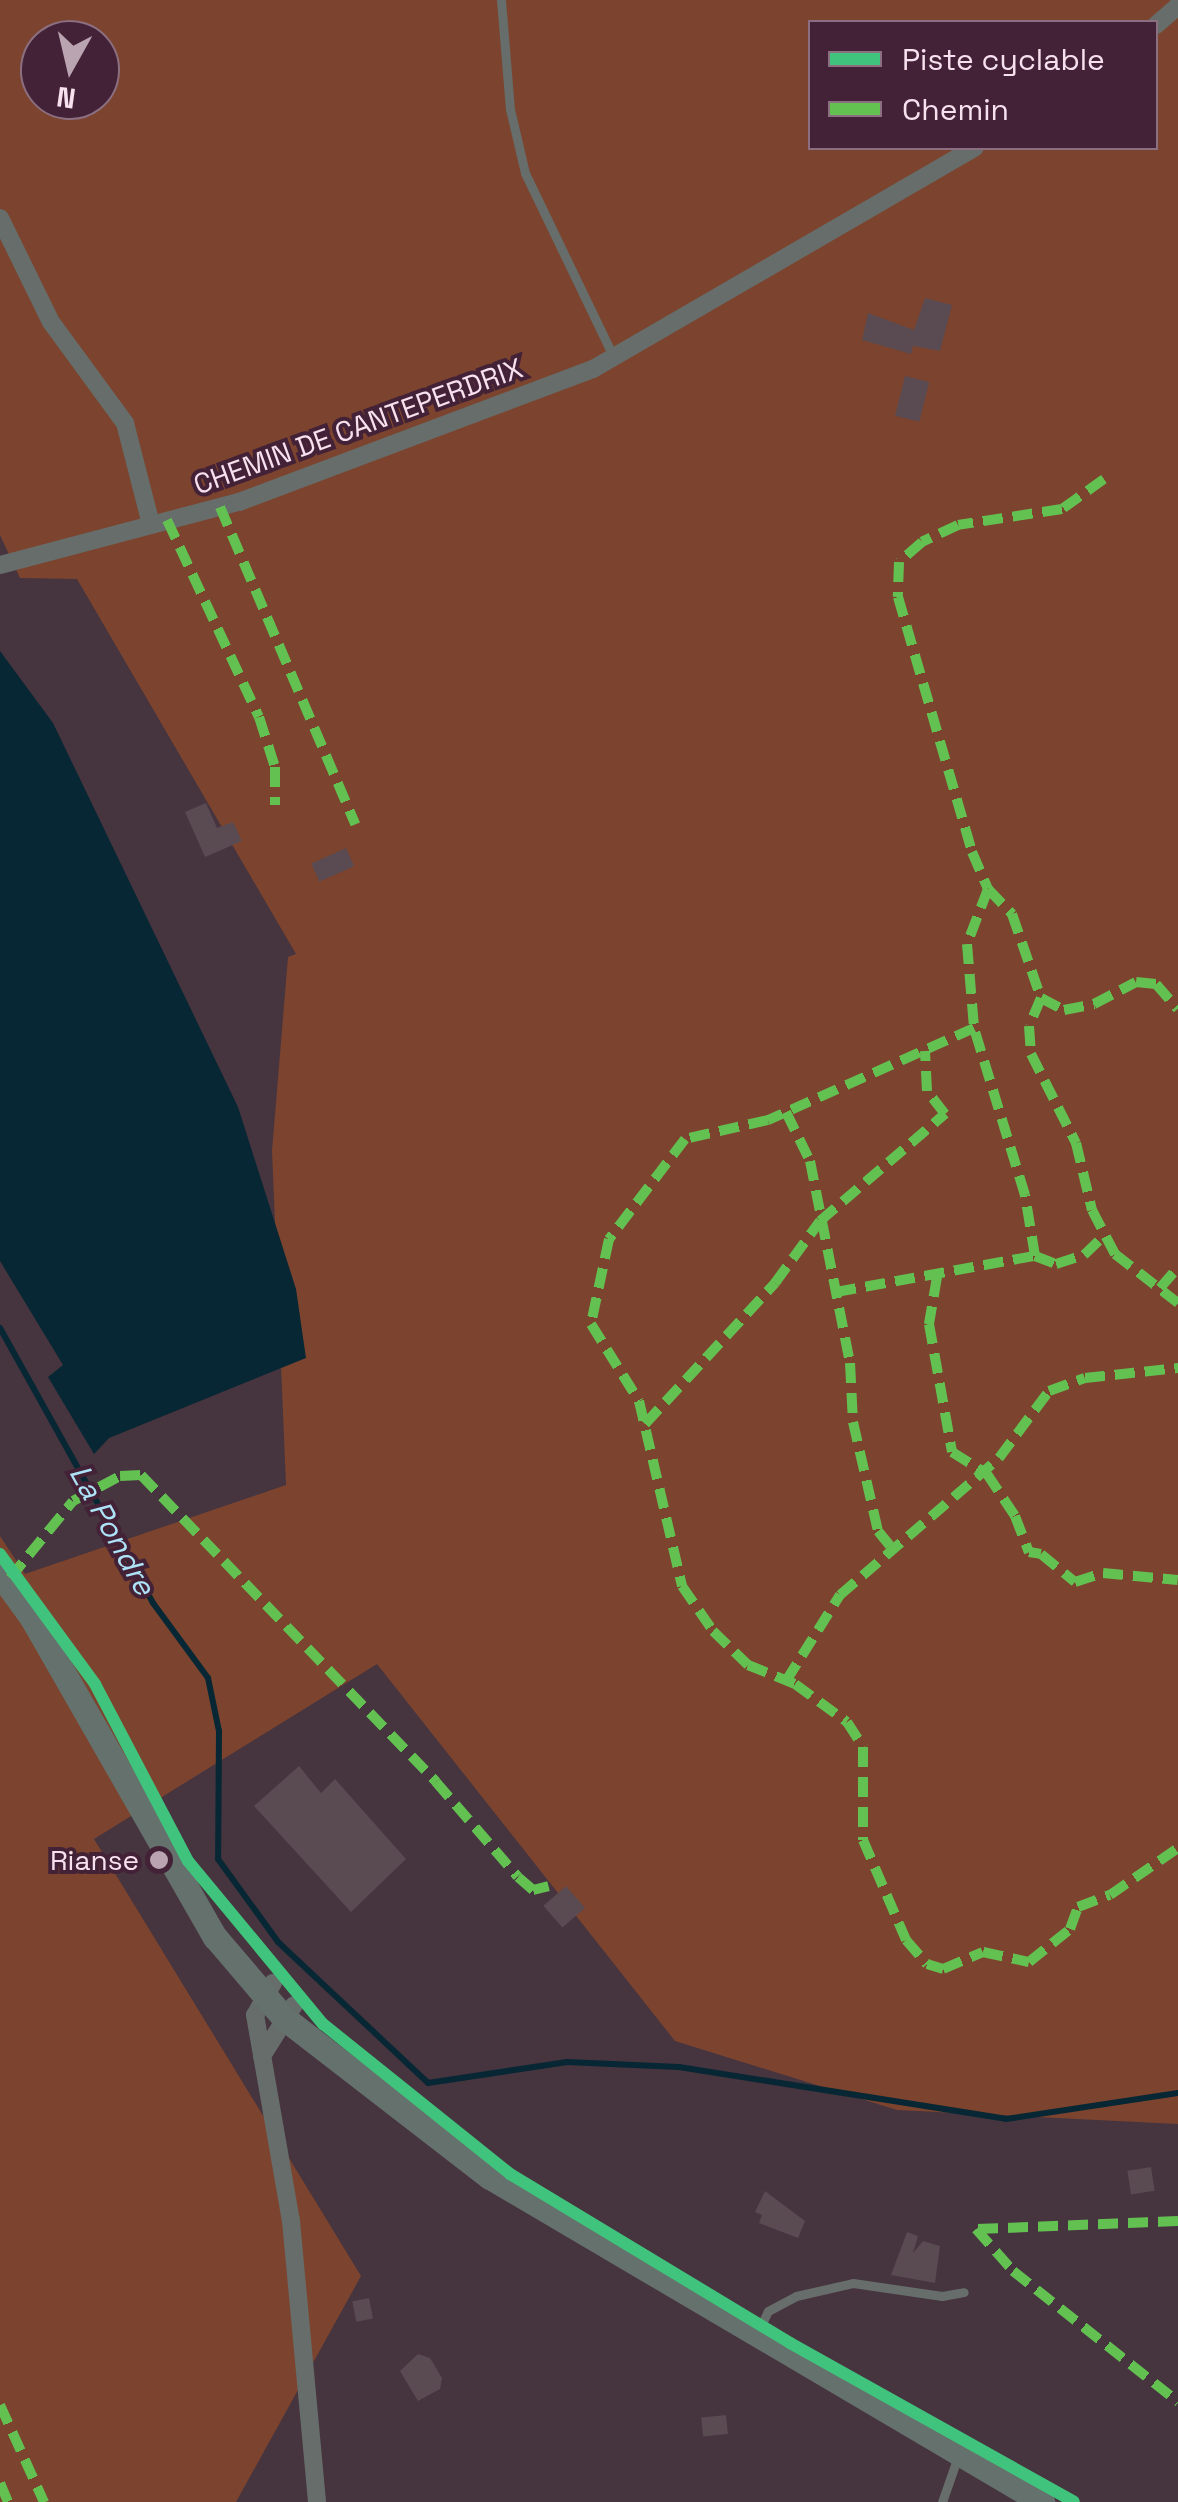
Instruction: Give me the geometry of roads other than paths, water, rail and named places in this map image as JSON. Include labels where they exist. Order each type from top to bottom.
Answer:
[{"type":"main road","points":[[0,1574],[32,1618],[215,1936],[372,2089],[490,2177],[759,2331],[958,2456],[1042,2502]]},
{"type":"street","points":[[1158,23],[1178,6]]},
{"type":"street","name":"CHEMIN DE CANTEPERDRIX","points":[[0,566],[240,502],[614,358],[972,150]]},
{"type":"street","points":[[0,218],[50,322],[125,424],[151,524]]},
{"type":"street","points":[[268,1989],[255,2015],[291,2221],[317,2502]]},
{"type":"street","points":[[260,2061],[289,2012]]},
{"type":"lane","points":[[501,0],[510,109],[526,173],[614,358]]},
{"type":"lane","points":[[0,1554],[95,1684],[188,1861],[323,2024],[510,2174],[759,2331],[1074,2502]]},
{"type":"lane","points":[[759,2331],[768,2311],[796,2296],[854,2283],[942,2296],[964,2292]]},
{"type":"lane","points":[[942,2502],[958,2456]]},
{"type":"water","points":[[0,651],[53,723],[238,1107],[296,1289],[306,1358],[109,1438],[94,1454],[48,1377],[63,1365],[0,1261]]},
{"type":"waterway","name":"La Pondre","points":[[0,1328],[153,1603],[208,1678],[219,1731],[218,1859],[278,1942],[428,2083],[567,2062],[679,2067],[1006,2119],[1178,2093]]},
{"type":"place","name":"Rianse","points":[[159,1860]]}]
